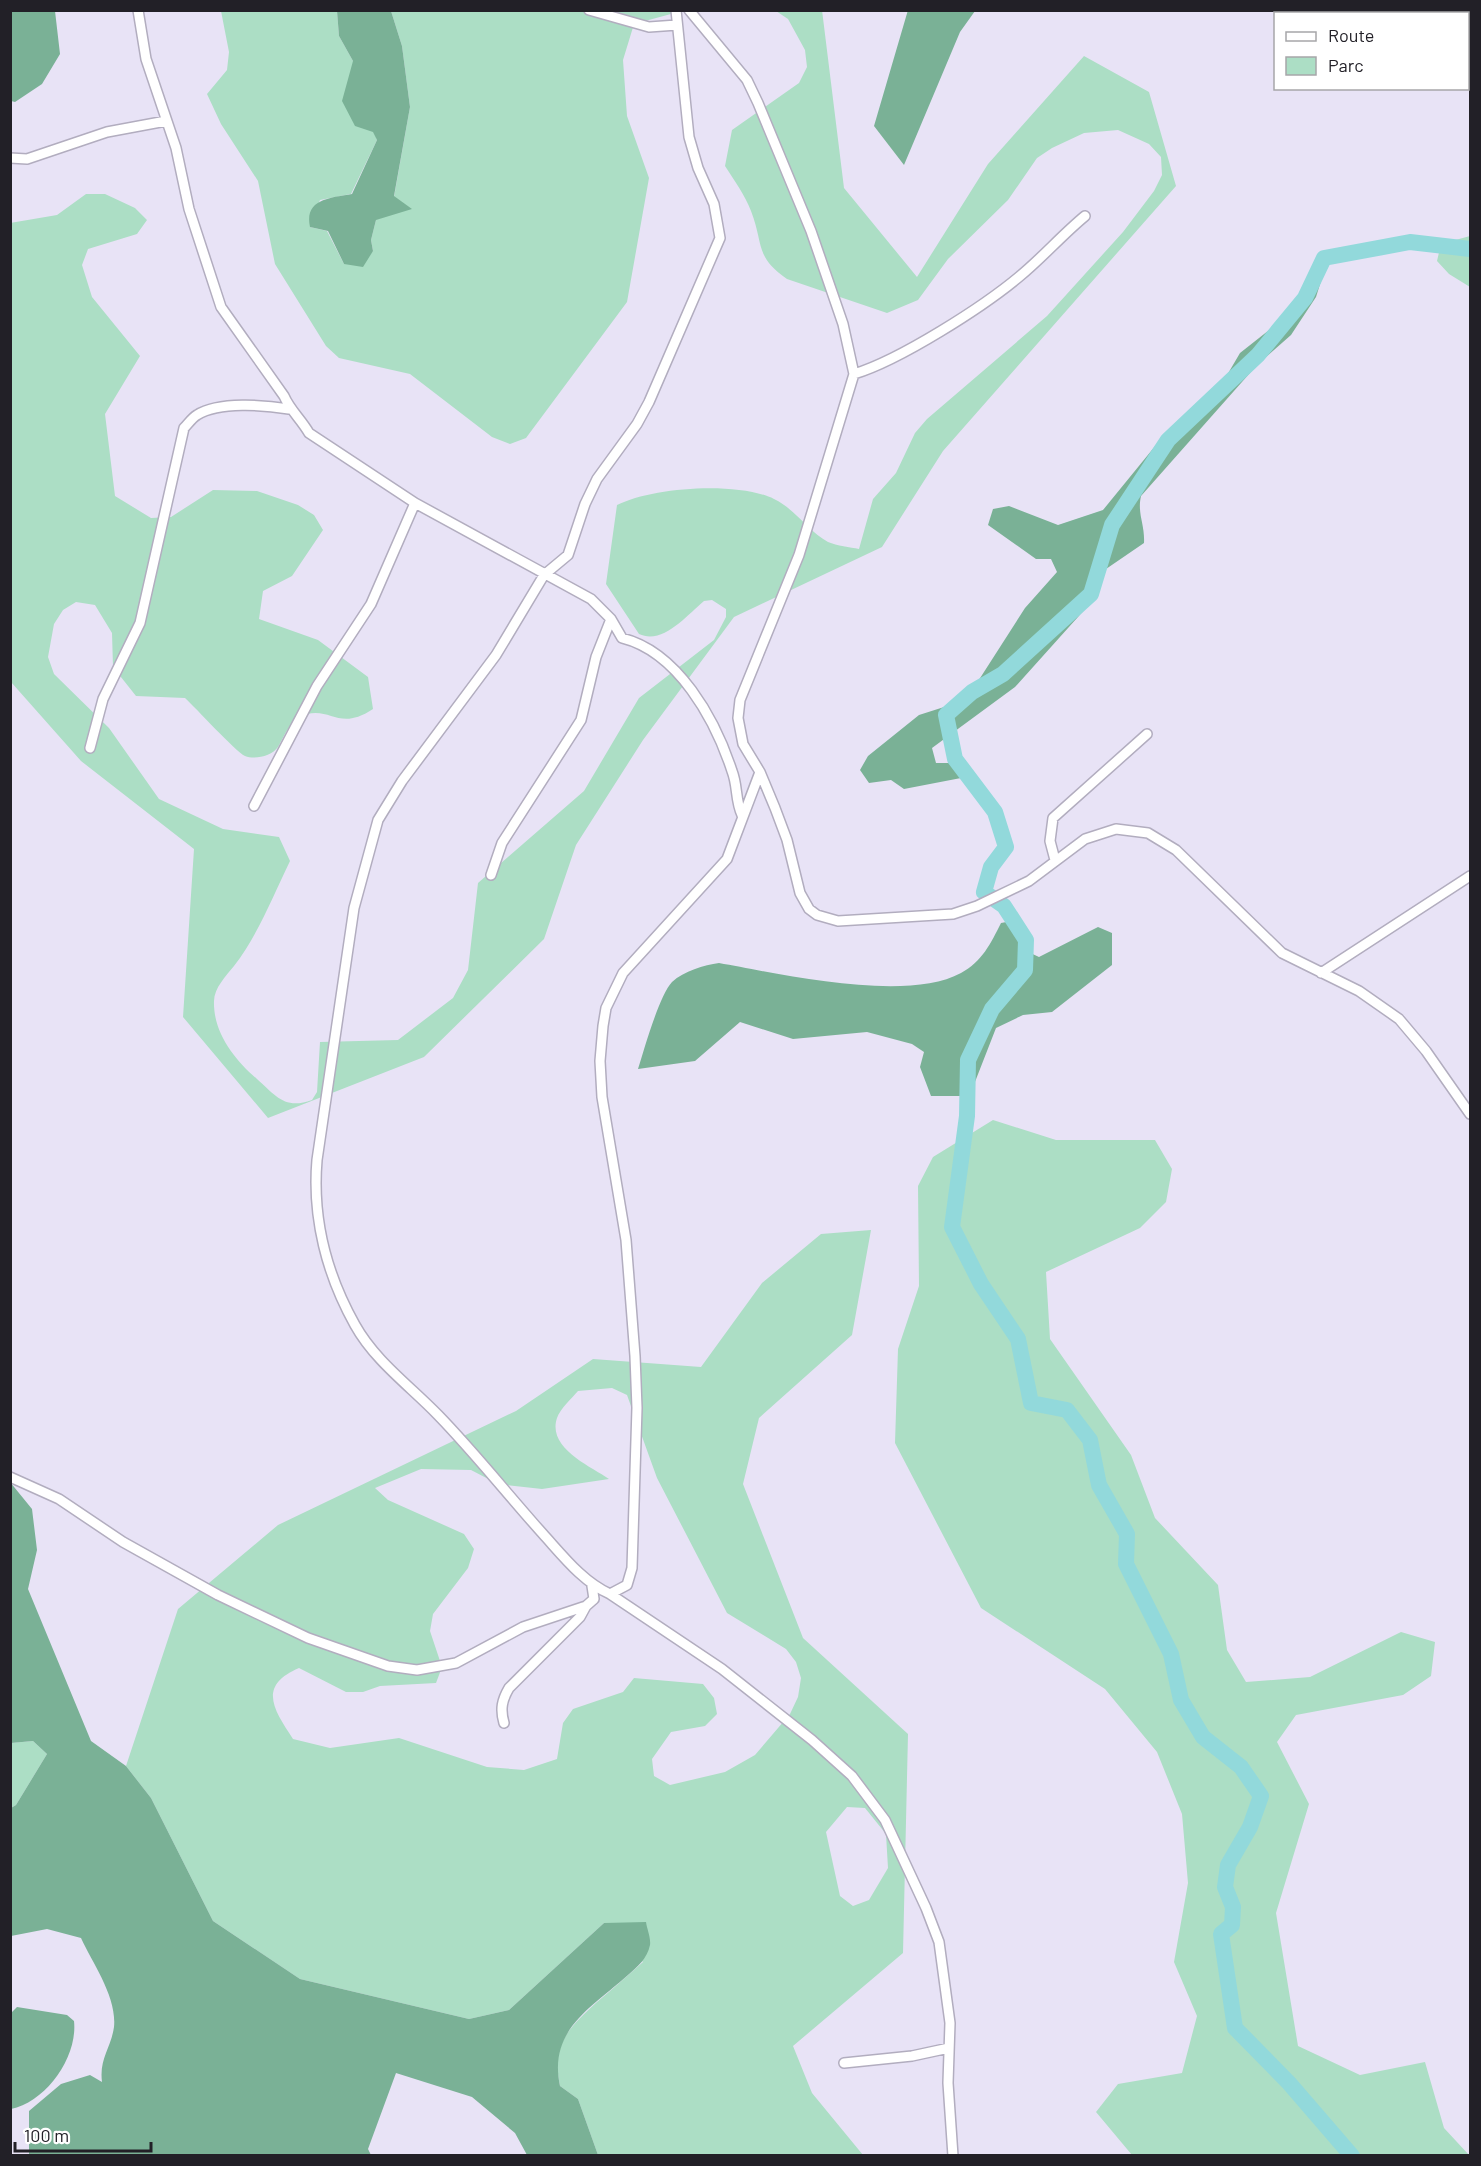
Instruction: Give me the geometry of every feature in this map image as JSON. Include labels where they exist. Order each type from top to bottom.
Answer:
[{"type":"street","points":[[138,10],[146,59],[166,121],[189,209],[221,307],[284,396],[289,409]]},
{"type":"street","points":[[589,10],[649,27],[677,26]]},
{"type":"street","points":[[676,10],[690,137],[698,168],[714,204],[720,238],[649,402],[637,424],[597,479],[585,504],[568,555],[544,575],[496,656],[402,782],[378,820],[354,908],[315,1185],[322,1245],[352,1319],[373,1352],[438,1415],[592,1586],[610,1594],[740,1683],[812,1740],[852,1776],[871,1801],[898,1847],[939,1942],[951,2023],[948,2083],[953,2156]]},
{"type":"street","points":[[688,10],[741,72],[758,103],[811,231],[843,324],[854,374],[800,555],[740,700],[738,718],[743,744],[760,772],[787,840],[800,893],[809,909],[825,919],[882,920],[953,914],[978,906],[1029,881],[1085,839],[1101,832],[1116,829],[1148,833],[1176,850],[1282,952],[1359,991],[1399,1019],[1426,1051],[1470,1114]]},
{"type":"street","points":[[10,158],[27,159],[107,132],[166,121]]},
{"type":"street","points":[[854,374],[871,368],[948,326],[1020,276],[1085,216]]},
{"type":"street","points":[[90,748],[103,699],[140,622],[184,428],[198,414],[226,407],[258,404],[289,409],[298,415],[309,433],[414,503],[591,599],[611,619],[621,638],[642,643],[676,673],[696,696],[722,742],[734,774],[735,793],[742,815]]},
{"type":"street","points":[[254,806],[317,686],[371,604],[414,503]]},
{"type":"street","points":[[491,875],[502,843],[581,720],[596,657],[611,619]]},
{"type":"street","points":[[1055,860],[1050,841],[1053,818],[1147,734]]},
{"type":"street","points":[[610,1594],[627,1585],[632,1568],[637,1408],[626,1240],[601,1088],[603,1026],[606,1008],[623,973],[715,875],[736,839],[742,815],[748,807],[760,772]]},
{"type":"street","points":[[1321,973],[1470,876]]},
{"type":"street","points":[[10,1477],[59,1500],[123,1542],[218,1595],[345,1653],[401,1669],[417,1670],[456,1663],[522,1628],[586,1606]]},
{"type":"street","points":[[504,1723],[501,1712],[503,1698],[509,1688],[580,1617],[586,1606],[594,1599],[592,1586]]},
{"type":"street","points":[[844,2063],[912,2056],[949,2048]]},
{"type":"green space","points":[[11,10],[55,11],[60,54],[42,84],[15,102],[11,101]]},
{"type":"green space","points":[[822,10],[844,188],[917,277],[988,164],[1084,56],[1149,92],[1176,186],[943,451],[882,547],[734,617],[643,740],[576,845],[544,939],[424,1057],[268,1118],[183,1017],[194,849],[81,761],[11,682],[10,223],[57,215],[86,194],[105,194],[135,208],[147,220],[137,234],[88,249],[82,265],[92,297],[140,356],[105,414],[115,496],[151,518],[171,517],[213,490],[257,491],[298,505],[314,515],[323,530],[292,576],[263,591],[259,619],[318,640],[368,677],[373,709],[362,715],[344,719],[316,713],[301,716],[292,723],[272,753],[254,758],[245,756],[233,746],[185,698],[136,696],[113,667],[112,633],[95,605],[76,602],[63,610],[54,624],[48,657],[54,674],[109,728],[159,799],[223,829],[279,837],[290,861],[265,915],[243,954],[218,987],[214,1001],[215,1013],[221,1035],[233,1054],[249,1072],[282,1100],[303,1103],[312,1100],[317,1092],[320,1042],[398,1040],[453,998],[468,970],[478,883],[584,791],[639,698],[714,640],[726,617],[726,609],[712,600],[704,601],[674,627],[657,636],[639,634],[606,584],[617,505],[651,494],[695,488],[718,488],[758,493],[782,503],[828,542],[859,549],[873,499],[896,473],[915,433],[927,419],[1047,316],[1123,232],[1154,191],[1162,175],[1161,157],[1149,144],[1118,130],[1084,133],[1037,158],[1008,200],[948,259],[918,300],[887,313],[787,279],[769,263],[765,256],[749,205],[725,166],[732,130],[799,83],[807,67],[805,50],[788,19],[776,11]]},
{"type":"green space","points":[[908,10],[975,11],[960,32],[904,165],[874,126]]},
{"type":"green space","points":[[221,11],[337,11],[339,36],[353,61],[377,140],[351,194],[320,200],[310,227],[327,231],[344,264],[373,251],[371,240],[376,220],[394,197],[410,107],[402,46],[391,11],[682,11],[634,24],[623,60],[627,116],[649,178],[627,302],[526,438],[510,444],[492,437],[410,374],[339,358],[326,346],[275,264],[258,181],[221,124],[207,94],[227,70],[229,52]]},
{"type":"green space","points":[[337,11],[391,11],[402,46],[410,107],[394,196],[412,209],[376,220],[371,240],[373,251],[363,267],[344,264],[328,231],[310,227],[309,218],[315,205],[320,202],[352,194],[377,140],[373,132],[355,126],[342,101],[353,61],[339,36]]},
{"type":"green space","points":[[1470,236],[1470,287],[1449,274],[1437,261],[1441,244]]},
{"type":"green space","points":[[1313,267],[1321,281],[1316,297],[1291,335],[1257,365],[1141,496],[1144,543],[1106,569],[1086,608],[1015,687],[932,748],[936,763],[953,763],[961,778],[904,789],[891,780],[869,783],[860,770],[868,756],[919,715],[966,700],[1025,608],[1057,572],[1051,559],[1036,559],[988,525],[993,509],[1009,506],[1058,525],[1103,510],[1165,434],[1216,394],[1240,353],[1292,312]]},
{"type":"green space","points":[[1017,920],[1024,950],[1039,957],[1098,927],[1112,933],[1112,965],[1052,1012],[1023,1015],[996,1028],[973,1087],[960,1096],[931,1096],[920,1067],[924,1052],[912,1044],[867,1032],[793,1039],[740,1022],[695,1061],[638,1069],[652,1024],[667,989],[677,978],[694,969],[719,963],[808,979],[877,986],[909,986],[937,982],[968,969],[985,951],[1001,923]]},
{"type":"green space","points":[[993,1120],[1056,1140],[1155,1140],[1172,1169],[1166,1202],[1140,1228],[1046,1272],[1050,1339],[1131,1455],[1155,1518],[1218,1585],[1227,1650],[1246,1682],[1310,1677],[1401,1632],[1435,1642],[1431,1676],[1403,1695],[1296,1715],[1277,1742],[1309,1804],[1276,1913],[1298,2046],[1360,2075],[1425,2062],[1444,2128],[1469,2155],[1132,2155],[1096,2112],[1118,2084],[1182,2073],[1197,2016],[1174,1962],[1188,1883],[1182,1814],[1157,1752],[1105,1689],[981,1608],[895,1443],[898,1349],[919,1286],[918,1186],[933,1157]]},
{"type":"green space","points":[[871,1230],[852,1335],[759,1418],[743,1484],[803,1638],[908,1734],[903,1953],[793,2046],[812,2093],[863,2155],[598,2155],[578,2099],[560,2086],[558,2059],[564,2038],[570,2029],[643,1962],[604,1923],[509,2010],[469,2019],[300,1979],[213,1921],[151,1798],[126,1766],[178,1609],[278,1525],[516,1411],[593,1359],[701,1367],[762,1283],[821,1234]],"holes":[[[612,1388],[627,1395],[657,1478],[727,1613],[786,1649],[796,1662],[801,1678],[798,1697],[790,1714],[755,1755],[725,1772],[670,1785],[654,1776],[652,1759],[671,1732],[705,1726],[717,1714],[714,1698],[703,1684],[634,1678],[623,1692],[573,1709],[563,1723],[557,1759],[524,1770],[487,1767],[399,1738],[330,1748],[293,1739],[275,1709],[273,1699],[278,1683],[286,1675],[299,1668],[346,1692],[363,1692],[380,1686],[436,1683],[442,1667],[430,1631],[433,1614],[468,1568],[474,1549],[464,1534],[388,1500],[375,1488],[421,1469],[471,1470],[498,1484],[542,1489],[609,1479],[572,1455],[558,1438],[556,1429],[557,1418],[563,1407],[578,1391]],[[847,1807],[865,1808],[886,1834],[888,1868],[869,1900],[853,1906],[840,1896],[826,1832]]]},
{"type":"green space","points":[[10,1482],[32,1509],[37,1550],[28,1589],[91,1741],[126,1766],[151,1798],[213,1921],[300,1979],[469,2019],[509,2010],[604,1923],[646,1922],[650,1942],[649,1950],[644,1958],[576,2022],[566,2035],[560,2050],[558,2067],[560,2086],[578,2099],[598,2155],[527,2155],[515,2133],[472,2097],[396,2073],[368,2149],[371,2155],[29,2155],[29,2111],[61,2084],[90,2075],[102,2082],[102,2067],[114,2027],[114,2016],[103,1981],[81,1938],[47,1929],[11,1936],[11,1808],[16,1805],[47,1754],[33,1741],[11,1743]]},
{"type":"green space","points":[[33,1741],[47,1754],[16,1805],[11,1808],[11,1743]]},
{"type":"green space","points":[[17,2007],[67,2015],[74,2021],[74,2035],[65,2063],[47,2088],[24,2105],[11,2109],[11,2013]]},
{"type":"waterway","points":[[1352,2156],[1289,2083],[1235,2028],[1221,1934],[1232,1925],[1233,1907],[1225,1887],[1228,1865],[1250,1827],[1261,1796],[1241,1767],[1203,1737],[1181,1700],[1171,1654],[1126,1564],[1127,1534],[1099,1485],[1090,1440],[1067,1410],[1031,1403],[1018,1339],[981,1284],[952,1227],[967,1116],[968,1060],[992,1009],[1025,970],[1026,940],[1004,906],[984,892],[991,867],[1006,847],[995,812],[955,759],[946,715],[972,692],[1003,674],[1091,594],[1112,525],[1168,440],[1258,355],[1305,298],[1324,258],[1410,242],[1470,249]]}]
